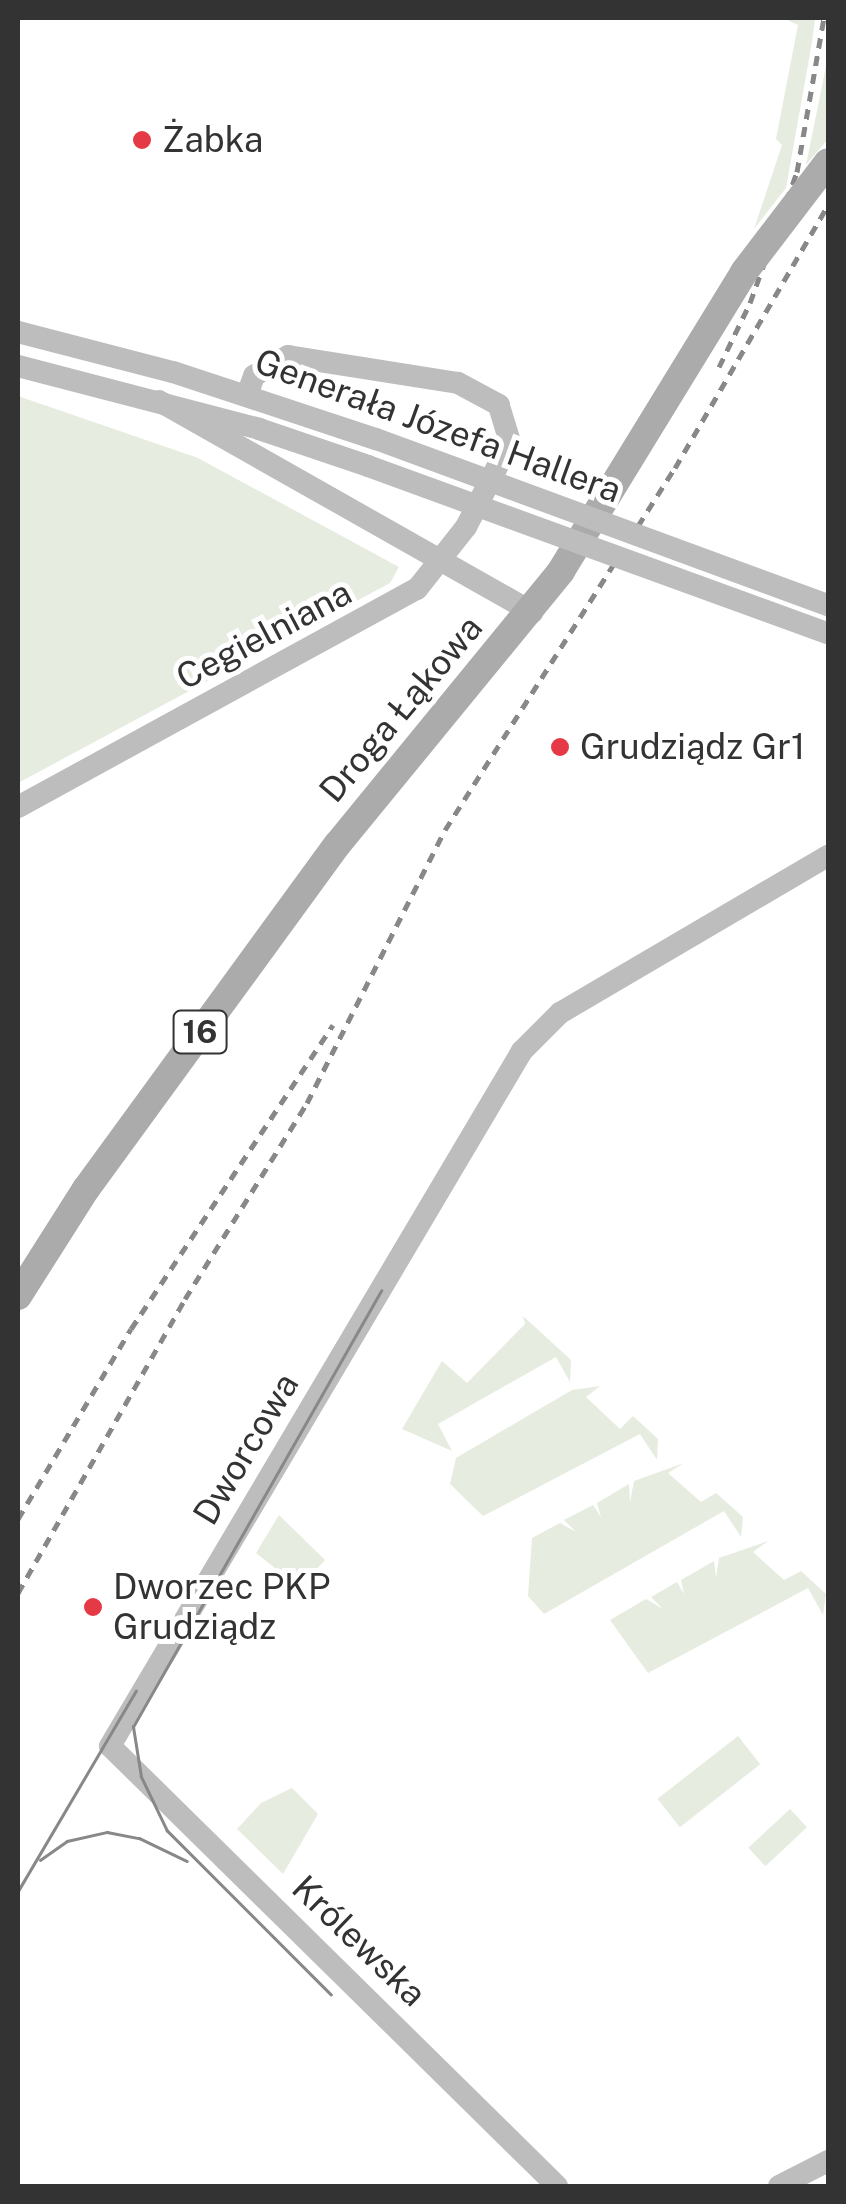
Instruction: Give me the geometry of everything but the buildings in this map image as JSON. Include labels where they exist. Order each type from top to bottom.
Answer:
[{"type":"main road","name":"Droga Łąkowa","points":[[18,1296],[86,1190],[337,845],[532,612],[744,272],[828,162]]},
{"type":"main road","name":"Generała Józefa Hallera","points":[[18,332],[247,394],[828,605]]},
{"type":"main road","points":[[247,394],[254,376],[288,356],[458,383],[490,395],[506,415],[510,442],[443,562]]},
{"type":"main road","name":"Generała Józefa Hallera","points":[[18,366],[160,401],[368,466],[828,633]]},
{"type":"main road","points":[[160,401],[532,612]]},
{"type":"main road","name":"Cegielniana","points":[[18,807],[371,620],[443,562]]},
{"type":"main road","name":"Dworcowa","points":[[110,1746],[494,1095],[547,1022],[828,856]]},
{"type":"main road","name":"Królewska","points":[[110,1746],[558,2186]]},
{"type":"main road","points":[[779,2186],[828,2161]]},
{"type":"shaded area","points":[[783,18],[815,18],[786,188],[754,229],[782,145],[776,139],[798,25]]},
{"type":"shaded area","points":[[828,40],[828,139],[806,165],[826,66]]},
{"type":"shaded area","points":[[18,396],[198,458],[399,567],[390,583],[18,783]]},
{"type":"shaded area","points":[[523,1316],[571,1360],[570,1382],[556,1357],[438,1424],[452,1451],[402,1429],[442,1361],[467,1383],[525,1324]]},
{"type":"shaded area","points":[[600,1386],[586,1397],[620,1429],[633,1416],[658,1439],[657,1460],[640,1434],[483,1516],[450,1484],[456,1458],[572,1390]]},
{"type":"shaded area","points":[[684,1463],[668,1473],[701,1502],[716,1493],[743,1517],[741,1537],[724,1511],[544,1614],[528,1596],[532,1538],[560,1523],[576,1532],[564,1520],[593,1505],[601,1517],[597,1503],[629,1484],[630,1502],[634,1481]]},
{"type":"shaded area","points":[[279,1515],[325,1560],[300,1588],[256,1553]]},
{"type":"shaded area","points":[[768,1541],[753,1552],[784,1580],[801,1571],[826,1594],[823,1615],[808,1588],[648,1673],[610,1620],[646,1599],[663,1609],[651,1597],[677,1582],[684,1594],[681,1580],[714,1561],[716,1578],[719,1558]]},
{"type":"shaded area","points":[[738,1736],[760,1764],[680,1827],[658,1799]]},
{"type":"shaded area","points":[[292,1788],[318,1814],[283,1874],[237,1829],[261,1803]]},
{"type":"shaded area","points":[[790,1809],[807,1827],[765,1866],[748,1848]]},
{"type":"tram line","points":[[331,1995],[167,1831],[141,1777],[133,1727],[381,1291]]},
{"type":"tram line","points":[[18,1891],[136,1691]]},
{"type":"tram line","points":[[40,1860],[67,1841],[107,1832],[139,1838],[187,1861]]},
{"type":"railway","points":[[719,367],[750,303],[797,172],[824,18]]},
{"type":"railway","points":[[18,1593],[185,1299],[307,1103],[445,830],[675,468],[828,205]]},
{"type":"railway","points":[[18,1519],[131,1329],[333,1025]]},
{"type":"place","name":"Żabka","points":[[142,140]]},
{"type":"place","name":"Grudziądz Gr1","points":[[560,747]]},
{"type":"place","name":"Dworzec PKP Grudziądz","points":[[93,1607]]}]
